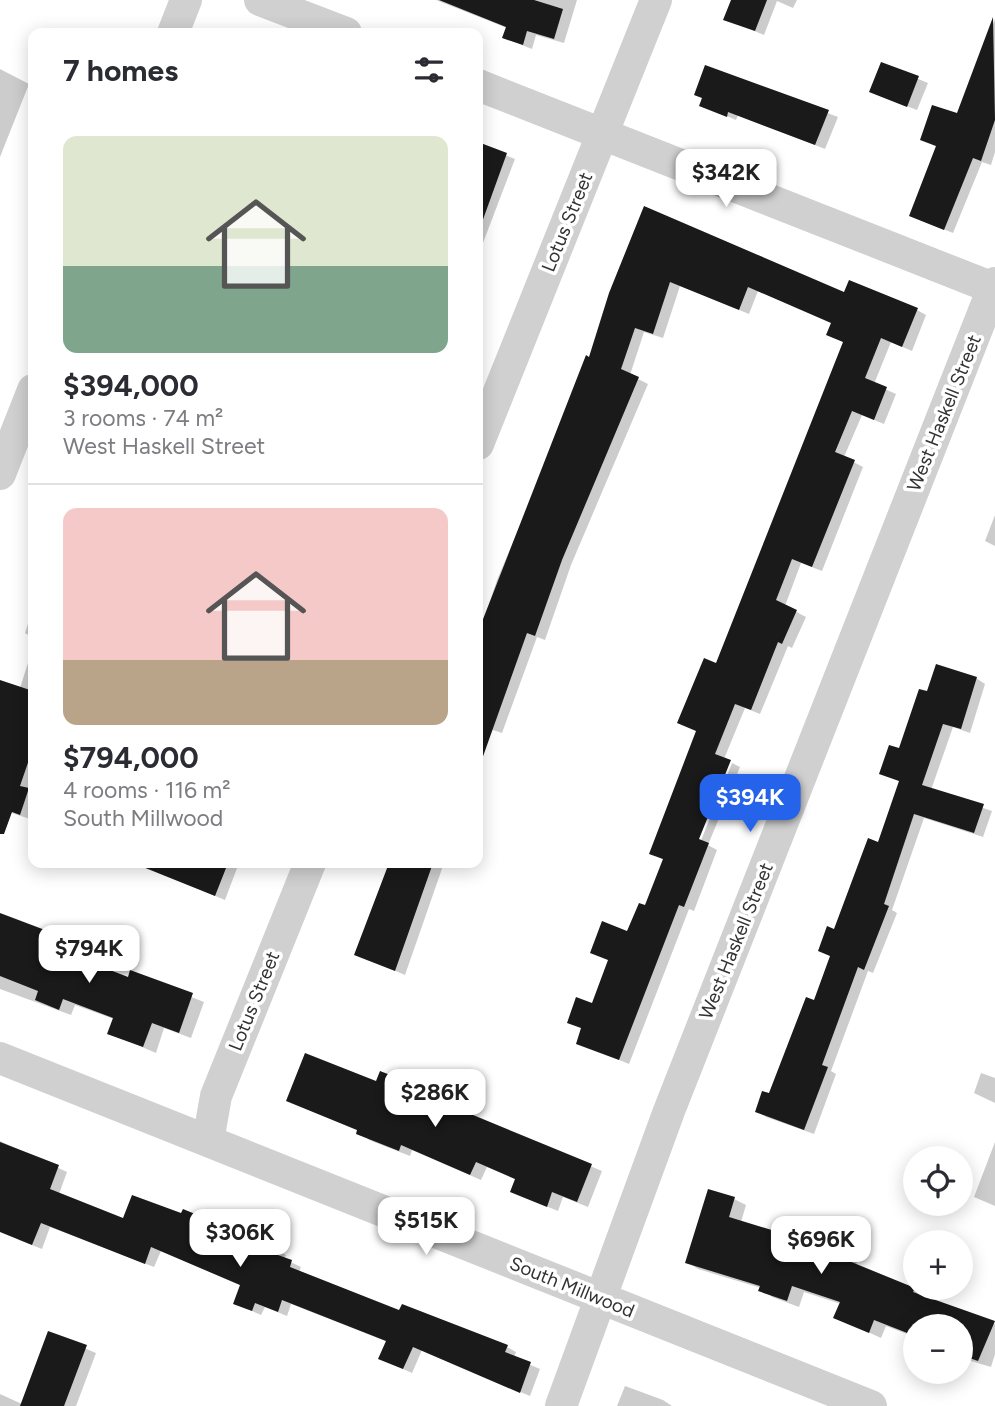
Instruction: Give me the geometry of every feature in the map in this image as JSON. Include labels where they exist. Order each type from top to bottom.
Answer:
[{"type":"street","points":[[175,28],[186,0]]},
{"type":"street","points":[[260,0],[333,28]]},
{"type":"street","name":"Lotus Street","points":[[483,431],[656,0]]},
{"type":"street","points":[[483,87],[994,286]]},
{"type":"street","name":"West Haskell Street","points":[[561,1406],[669,1111],[994,286]]},
{"type":"street","points":[[0,474],[28,403]]},
{"type":"street","name":"Lotus Street","points":[[208,1141],[216,1096],[308,868]]},
{"type":"street","name":"South Millwood","points":[[0,1058],[872,1406]]},
{"type":"building","points":[[439,0],[534,0],[563,9],[554,39],[527,31],[523,45],[502,38],[506,27]]},
{"type":"building","points":[[731,0],[767,0],[755,31],[723,20]]},
{"type":"building","points":[[993,17],[995,120],[981,161],[973,158],[944,230],[909,216],[936,146],[920,140],[932,105],[957,113]]},
{"type":"building","points":[[881,62],[919,76],[907,107],[869,92]]},
{"type":"building","points":[[705,65],[829,110],[815,145],[728,112],[727,117],[699,106],[702,98],[694,95]]},
{"type":"building","points":[[483,144],[507,153],[483,219]]},
{"type":"building","points":[[644,206],[844,292],[849,280],[918,308],[902,347],[881,338],[865,378],[887,387],[874,420],[852,411],[835,452],[855,460],[812,567],[792,559],[776,600],[797,610],[782,644],[778,642],[751,710],[735,704],[715,754],[731,760],[699,839],[709,843],[684,907],[679,905],[619,1060],[576,1044],[581,1028],[567,1023],[576,997],[592,1003],[608,960],[590,953],[602,921],[627,931],[639,903],[645,905],[663,859],[649,854],[696,731],[677,723],[704,658],[716,663],[843,342],[826,335],[831,323],[748,287],[739,310],[670,282],[653,334],[635,328],[621,369],[639,377],[562,560],[535,636],[527,633],[483,756],[483,619],[586,355],[589,357],[609,293]]},
{"type":"building","points":[[936,664],[977,677],[961,729],[943,724],[922,785],[984,804],[974,833],[914,814],[884,904],[889,906],[864,970],[858,967],[822,1065],[828,1067],[804,1130],[755,1112],[762,1091],[769,1093],[806,997],[814,1000],[830,956],[818,951],[827,926],[834,929],[868,838],[878,842],[899,781],[879,774],[889,745],[899,748],[919,689],[927,691]]},
{"type":"building","points":[[0,680],[28,689],[28,763],[20,786],[28,788],[28,791],[20,815],[12,812],[4,834],[0,834]]},
{"type":"building","points":[[145,868],[226,868],[215,896]]},
{"type":"building","points":[[387,868],[431,868],[395,971],[354,955]]},
{"type":"building","points":[[0,913],[45,930],[40,943],[128,977],[130,970],[193,993],[179,1033],[152,1023],[143,1047],[107,1034],[113,1018],[63,999],[59,1010],[35,1000],[38,991],[0,976]]},
{"type":"building","points":[[305,1053],[376,1081],[380,1071],[447,1097],[444,1103],[592,1164],[577,1202],[552,1192],[547,1207],[510,1192],[515,1179],[476,1162],[470,1175],[401,1145],[399,1151],[356,1134],[357,1130],[286,1101]]},
{"type":"building","points":[[0,1142],[59,1165],[50,1189],[123,1218],[132,1195],[181,1213],[183,1209],[212,1221],[206,1234],[252,1254],[257,1240],[277,1248],[275,1254],[292,1260],[290,1267],[399,1310],[402,1304],[508,1345],[505,1352],[531,1362],[520,1393],[413,1347],[403,1369],[378,1359],[386,1341],[282,1300],[278,1312],[255,1303],[252,1311],[233,1304],[240,1285],[151,1247],[145,1264],[41,1223],[32,1245],[0,1232]]},
{"type":"building","points":[[708,1189],[735,1197],[729,1217],[778,1232],[779,1227],[847,1250],[844,1259],[903,1283],[903,1300],[936,1300],[995,1321],[978,1361],[973,1359],[973,1314],[903,1314],[903,1331],[874,1320],[869,1333],[833,1318],[840,1302],[792,1286],[787,1301],[758,1291],[760,1286],[685,1263]]},
{"type":"building","points":[[48,1331],[87,1345],[64,1406],[20,1406]]}]
